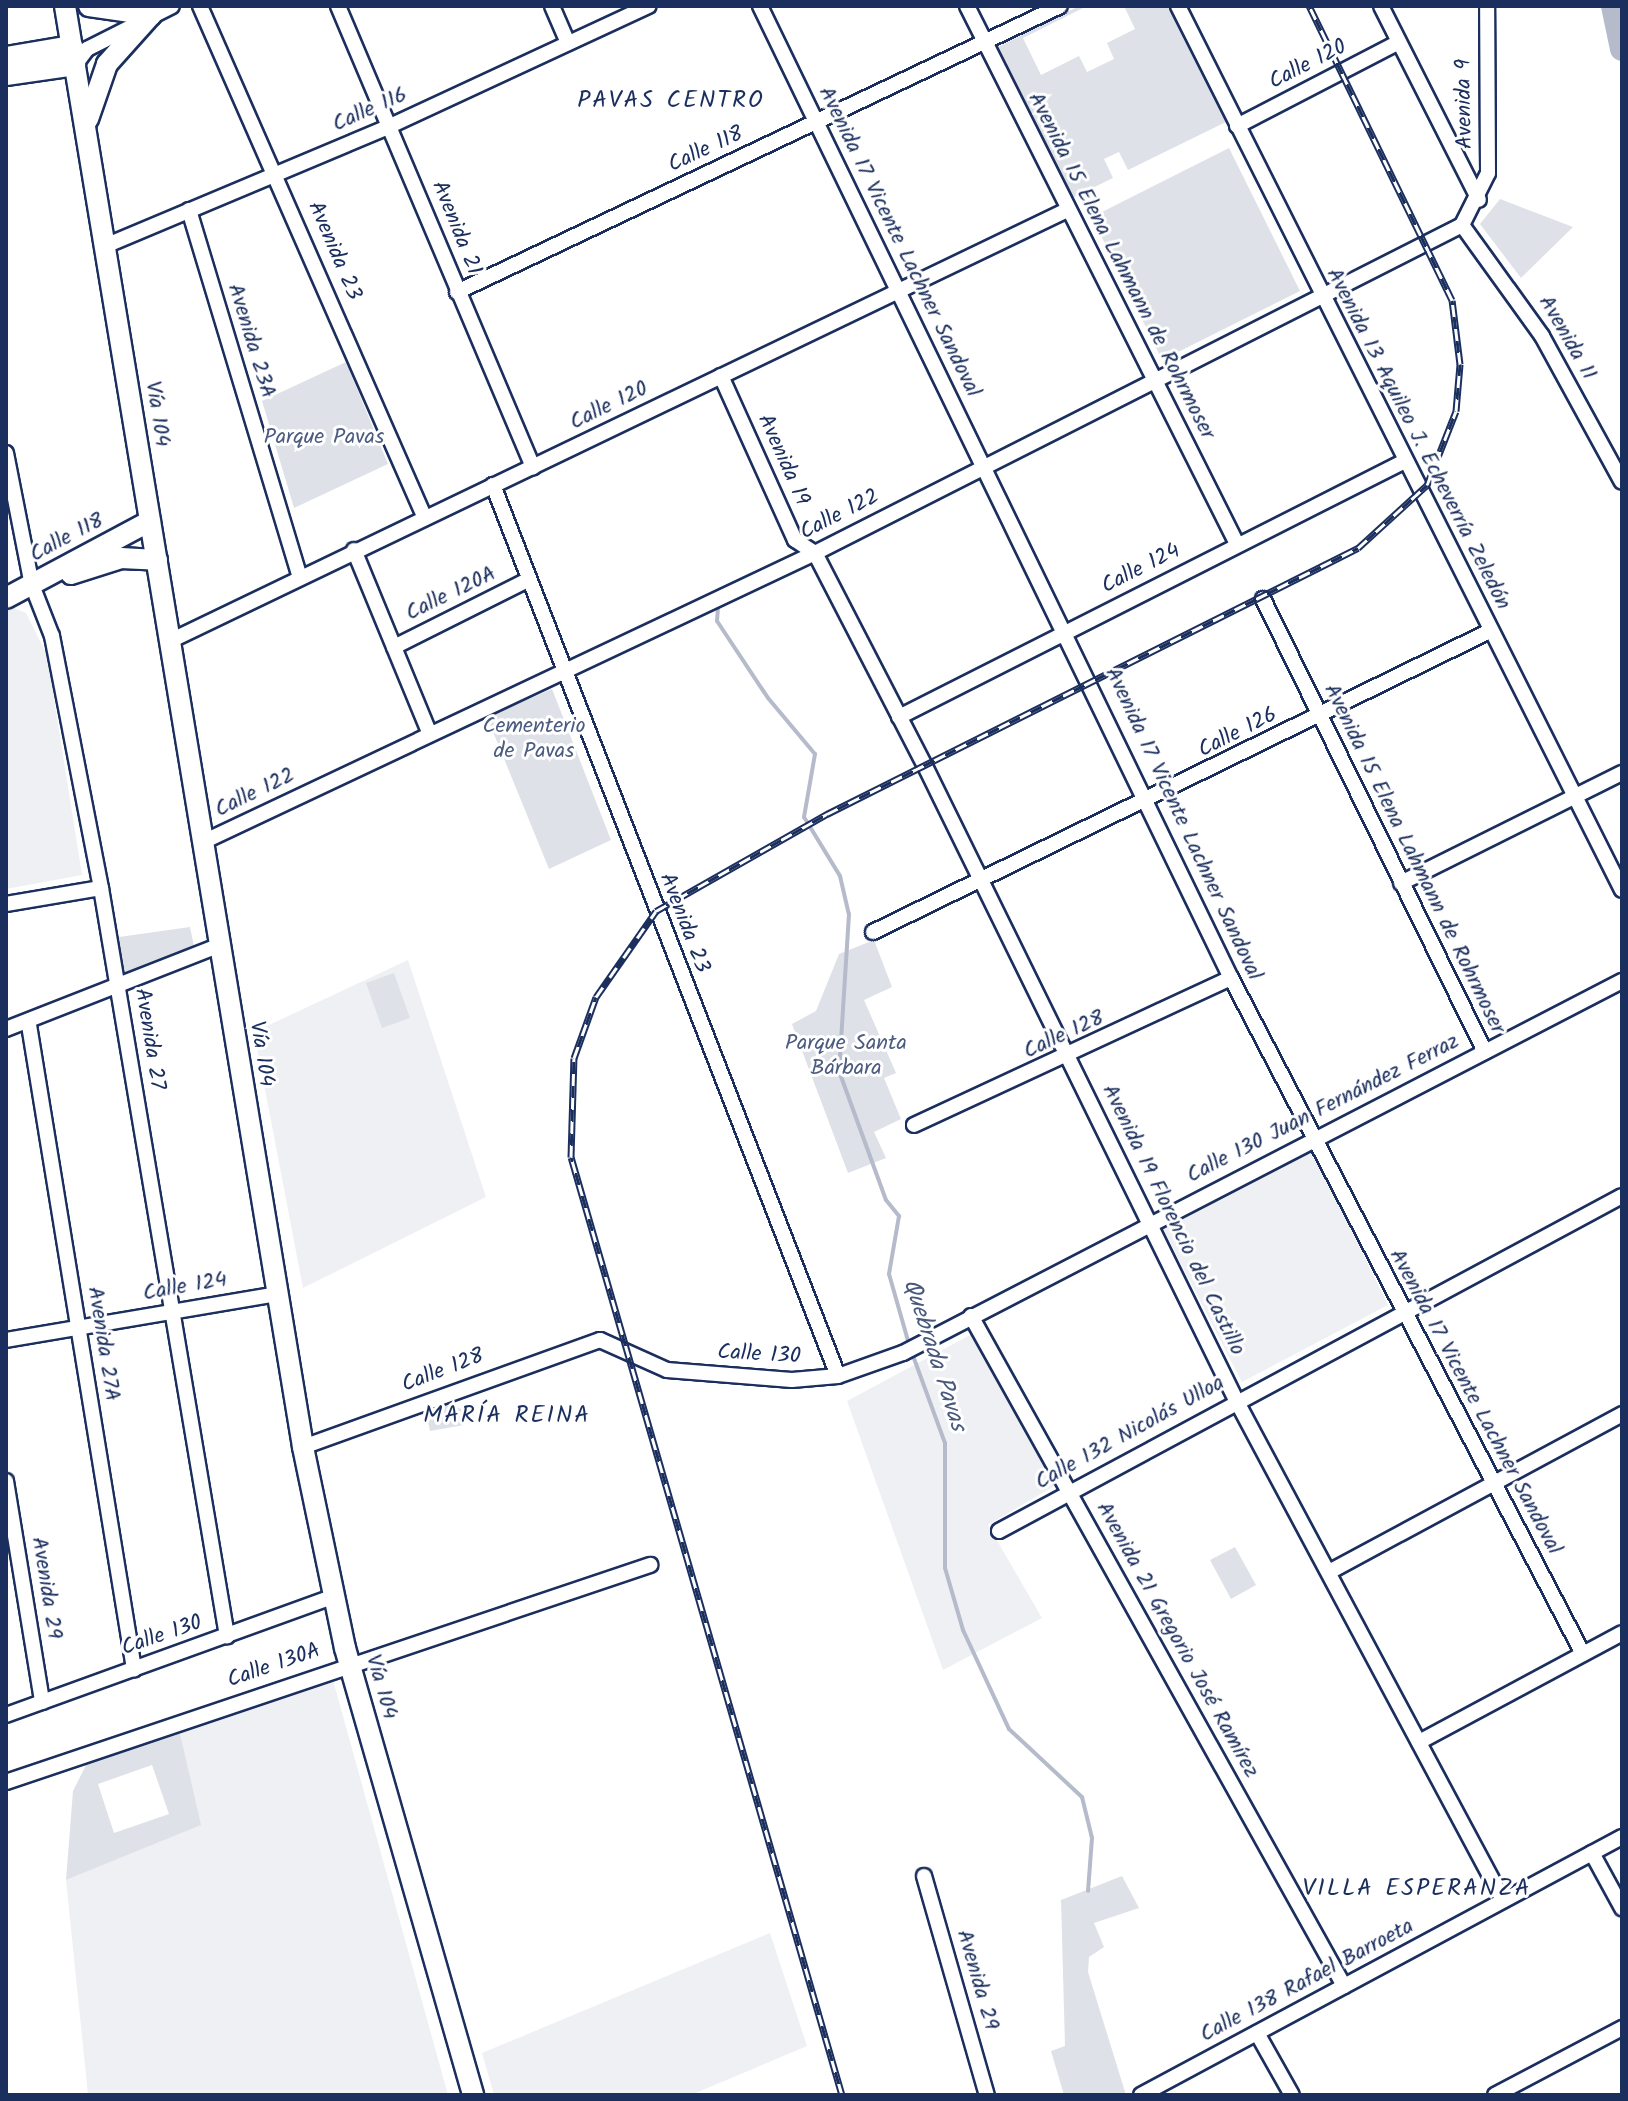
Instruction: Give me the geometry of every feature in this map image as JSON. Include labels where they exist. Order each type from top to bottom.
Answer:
[{"type":"main road","name":"Vía 104","points":[[65,6],[78,53],[105,246],[277,1294],[332,1597],[473,2095]]},
{"type":"main road","points":[[89,6],[151,15]]},
{"type":"main road","points":[[86,127],[107,64],[151,15]]},
{"type":"main road","points":[[6,57],[78,53]]},
{"type":"main road","points":[[6,75],[78,53]]},
{"type":"main road","name":"Calle 118","points":[[6,598],[150,521]]},
{"type":"main road","points":[[56,571],[71,574],[121,558],[157,560]]},
{"type":"street","points":[[78,53],[172,6]]},
{"type":"street","name":"Avenida 23","points":[[200,6],[277,174],[424,516]]},
{"type":"street","name":"Avenida 21","points":[[338,6],[533,467]]},
{"type":"street","points":[[552,6],[568,43]]},
{"type":"street","name":"Calle 116","points":[[105,246],[390,126],[649,6]]},
{"type":"street","name":"Avenida 17 Vicente Lachner Sandoval","points":[[760,6],[984,466],[1068,631],[1146,804],[1231,978],[1491,1484],[1583,1654]]},
{"type":"street","name":"Avenida 15 Elena Lahmann de Rohrmoser","points":[[967,6],[1237,544]]},
{"type":"street","name":"Calle 118","points":[[457,292],[817,125],[1060,6]]},
{"type":"street","name":"Avenida 13 Aquileo J. Echeverría Zeledón","points":[[1178,6],[1320,295],[1622,890]]},
{"type":"street","points":[[1381,6],[1479,200]]},
{"type":"street","name":"Avenida 9","points":[[1479,200],[1488,173],[1487,6]]},
{"type":"street","name":"Calle 120","points":[[1237,126],[1399,42]]},
{"type":"street","name":"Calle 122","points":[[203,842],[429,732],[815,553],[1151,377],[1462,225],[1479,200]]},
{"type":"street","name":"Avenida 23A","points":[[189,210],[300,577]]},
{"type":"street","name":"Calle 120","points":[[170,641],[424,516],[901,293],[1067,210]]},
{"type":"street","name":"Avenida 11","points":[[1462,225],[1542,336],[1622,482]]},
{"type":"street","name":"Avenida 19","points":[[721,376],[795,540],[815,553]]},
{"type":"street","name":"Avenida 27","points":[[6,453],[32,585],[52,636],[101,888],[227,1636]]},
{"type":"street","name":"Calle 124","points":[[899,717],[1405,461]]},
{"type":"street","name":"Avenida 23","points":[[493,485],[562,671],[838,1376]]},
{"type":"street","points":[[354,550],[429,732]]},
{"type":"street","name":"Avenida 19 Florencio del Castillo","points":[[815,553],[984,884],[1236,1400],[1503,1900]]},
{"type":"street","name":"Calle 120A","points":[[394,647],[528,580]]},
{"type":"street","name":"Avenida 15 Elena Lahmann de Rohrmoser","points":[[1263,599],[1485,1052]]},
{"type":"street","name":"Calle 126","points":[[873,932],[984,884],[1490,631]]},
{"type":"street","points":[[1401,883],[1622,773]]},
{"type":"street","points":[[6,904],[101,888]]},
{"type":"street","points":[[6,1029],[29,1025],[220,945]]},
{"type":"street","name":"Calle 128","points":[[914,1125],[1069,1058],[1231,978]]},
{"type":"street","name":"Calle 130 Juan Fernández Ferraz","points":[[918,1345],[1313,1136],[1622,981]]},
{"type":"street","name":"Avenida 27A","points":[[29,1025],[134,1669]]},
{"type":"street","name":"Calle 132 Nicolás Ulloa","points":[[999,1531],[1236,1400],[1622,1196]]},
{"type":"street","name":"Calle 124","points":[[6,1340],[277,1294]]},
{"type":"street","name":"Avenida 21 Gregorio José Ramírez","points":[[971,1316],[1344,1986]]},
{"type":"street","name":"Calle 130","points":[[600,1340],[667,1370],[792,1380],[838,1376],[918,1345]]},
{"type":"street","name":"Calle 128","points":[[303,1447],[600,1340]]},
{"type":"street","points":[[1329,1572],[1622,1414]]},
{"type":"street","name":"Avenida 29","points":[[6,1481],[42,1702]]},
{"type":"street","name":"Calle 130A","points":[[6,1782],[349,1663],[650,1565]]},
{"type":"street","name":"Calle 130","points":[[6,1715],[332,1597]]},
{"type":"street","points":[[1419,1742],[1622,1633]]},
{"type":"street","name":"Calle 138 Rafael Barroeta","points":[[1141,2095],[1622,1837]]},
{"type":"street","points":[[1592,1853],[1622,1908]]},
{"type":"street","name":"Avenida 29","points":[[924,1876],[987,2095]]},
{"type":"street","points":[[1495,2095],[1622,2028]]},
{"type":"street","points":[[1257,2033],[1292,2095]]},
{"type":"shaded area","points":[[6,605],[26,613],[47,655],[82,875],[6,889]]},
{"type":"shaded area","points":[[408,960],[486,1197],[303,1288],[254,1032]]},
{"type":"shaded area","points":[[1311,1147],[1388,1305],[1242,1382],[1162,1227]]},
{"type":"shaded area","points":[[972,1334],[1056,1485],[988,1525],[1042,1618],[943,1670],[847,1401]]},
{"type":"shaded area","points":[[333,1680],[448,2095],[88,2095],[66,1880],[200,1825],[180,1733]]},
{"type":"shaded area","points":[[770,1933],[807,2046],[691,2095],[494,2095],[482,2053]]},
{"type":"green space","points":[[1079,6],[1087,6],[1023,38],[1041,75],[1079,56],[1087,72],[1114,59],[1107,43],[1135,29],[1124,6],[1171,6],[1228,121],[1128,170],[1119,152],[1104,159],[1113,178],[1070,199],[996,48]]},
{"type":"green space","points":[[1229,148],[1300,291],[1162,360],[1092,217]]},
{"type":"green space","points":[[1500,199],[1573,227],[1521,278],[1480,224]]},
{"type":"green space","name":"Parque Pavas","points":[[346,362],[388,464],[294,508],[262,401]]},
{"type":"green space","name":"Cementerio de Pavas","points":[[552,689],[611,840],[549,869],[487,717]]},
{"type":"green space","points":[[190,927],[195,951],[124,980],[119,937]]},
{"type":"green space","name":"Parque Santa Bárbara","points":[[874,940],[892,987],[864,1000],[896,1073],[884,1078],[901,1119],[874,1132],[886,1158],[848,1173],[792,1024],[816,1011],[839,954]]},
{"type":"green space","points":[[394,973],[410,1018],[382,1028],[366,983]]},
{"type":"green space","points":[[444,1401],[461,1409],[464,1425],[430,1431],[425,1408]]},
{"type":"green space","points":[[1235,1547],[1256,1585],[1231,1599],[1210,1560]]},
{"type":"green space","points":[[180,1733],[201,1825],[66,1880],[73,1791],[87,1763]],"holes":[[[152,1765],[169,1814],[114,1833],[98,1784]]]},
{"type":"green space","points":[[1122,1876],[1139,1908],[1094,1923],[1104,1947],[1089,1957],[1088,1972],[1126,2095],[1064,2095],[1051,2051],[1065,2046],[1061,1900]]},
{"type":"waterway","points":[[1613,6],[1622,49]]},
{"type":"waterway","name":"Quebrada Pavas","points":[[718,607],[717,621],[768,698],[815,754],[804,817],[840,876],[849,914],[839,1071],[886,1200],[899,1216],[889,1274],[909,1344]]},
{"type":"waterway","name":"Quebrada Pavas","points":[[912,1353],[945,1443],[945,1568],[963,1630],[1009,1729],[1082,1797],[1092,1838],[1088,1891]]},
{"type":"railway","points":[[842,2095],[571,1157],[574,1058],[596,997],[656,911],[827,814],[1358,548],[1427,485],[1456,411],[1460,364],[1452,300],[1309,6]]},
{"type":"district","name":"PAVAS CENTRO","points":[[671,101]]},
{"type":"district","name":"MARÍA REINA","points":[[507,1416]]},
{"type":"district","name":"VILLA ESPERANZA","points":[[1417,1889]]}]
